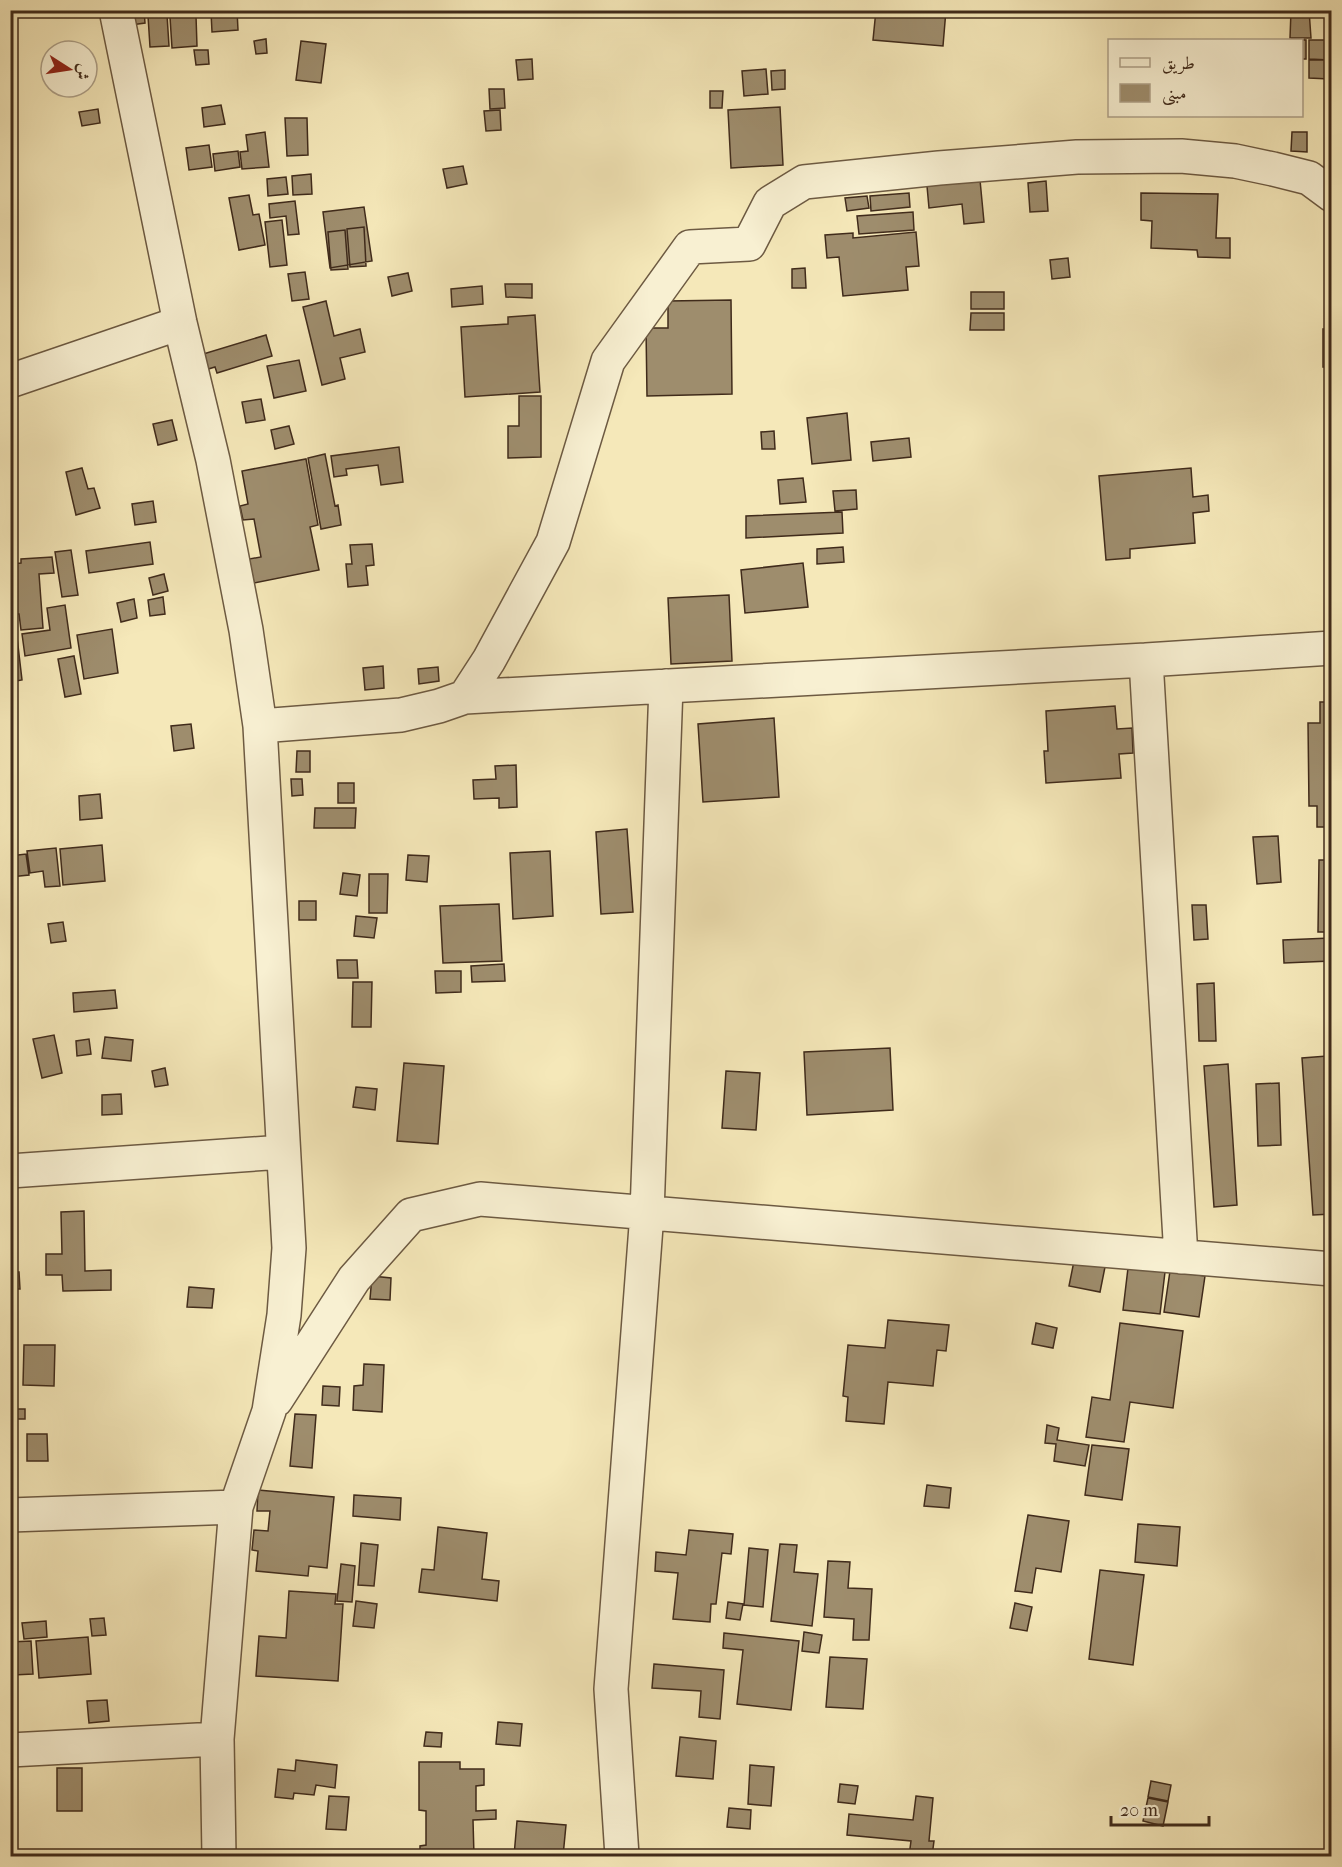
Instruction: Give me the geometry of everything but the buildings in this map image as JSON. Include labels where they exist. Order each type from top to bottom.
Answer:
[{"type":"street","points":[[116,10],[180,322],[213,460],[246,630],[260,726],[289,1248],[284,1315],[269,1411],[236,1507],[217,1739],[219,1857]]},
{"type":"street","points":[[465,696],[489,660],[553,542],[608,361],[690,248],[749,244],[770,203],[804,182],[1077,157],[1181,156],[1235,160],[1309,178],[1332,195]]},
{"type":"street","points":[[10,381],[180,322]]},
{"type":"street","points":[[260,726],[401,715],[439,706],[465,696],[1332,648]]},
{"type":"street","points":[[1146,660],[1181,1257]]},
{"type":"street","points":[[622,1857],[611,1689],[647,1213],[666,686]]},
{"type":"street","points":[[10,1171],[283,1152]]},
{"type":"street","points":[[269,1411],[354,1279],[411,1215],[480,1199],[1332,1269]]},
{"type":"street","points":[[10,1515],[236,1507]]},
{"type":"street","points":[[10,1750],[217,1739]]}]
